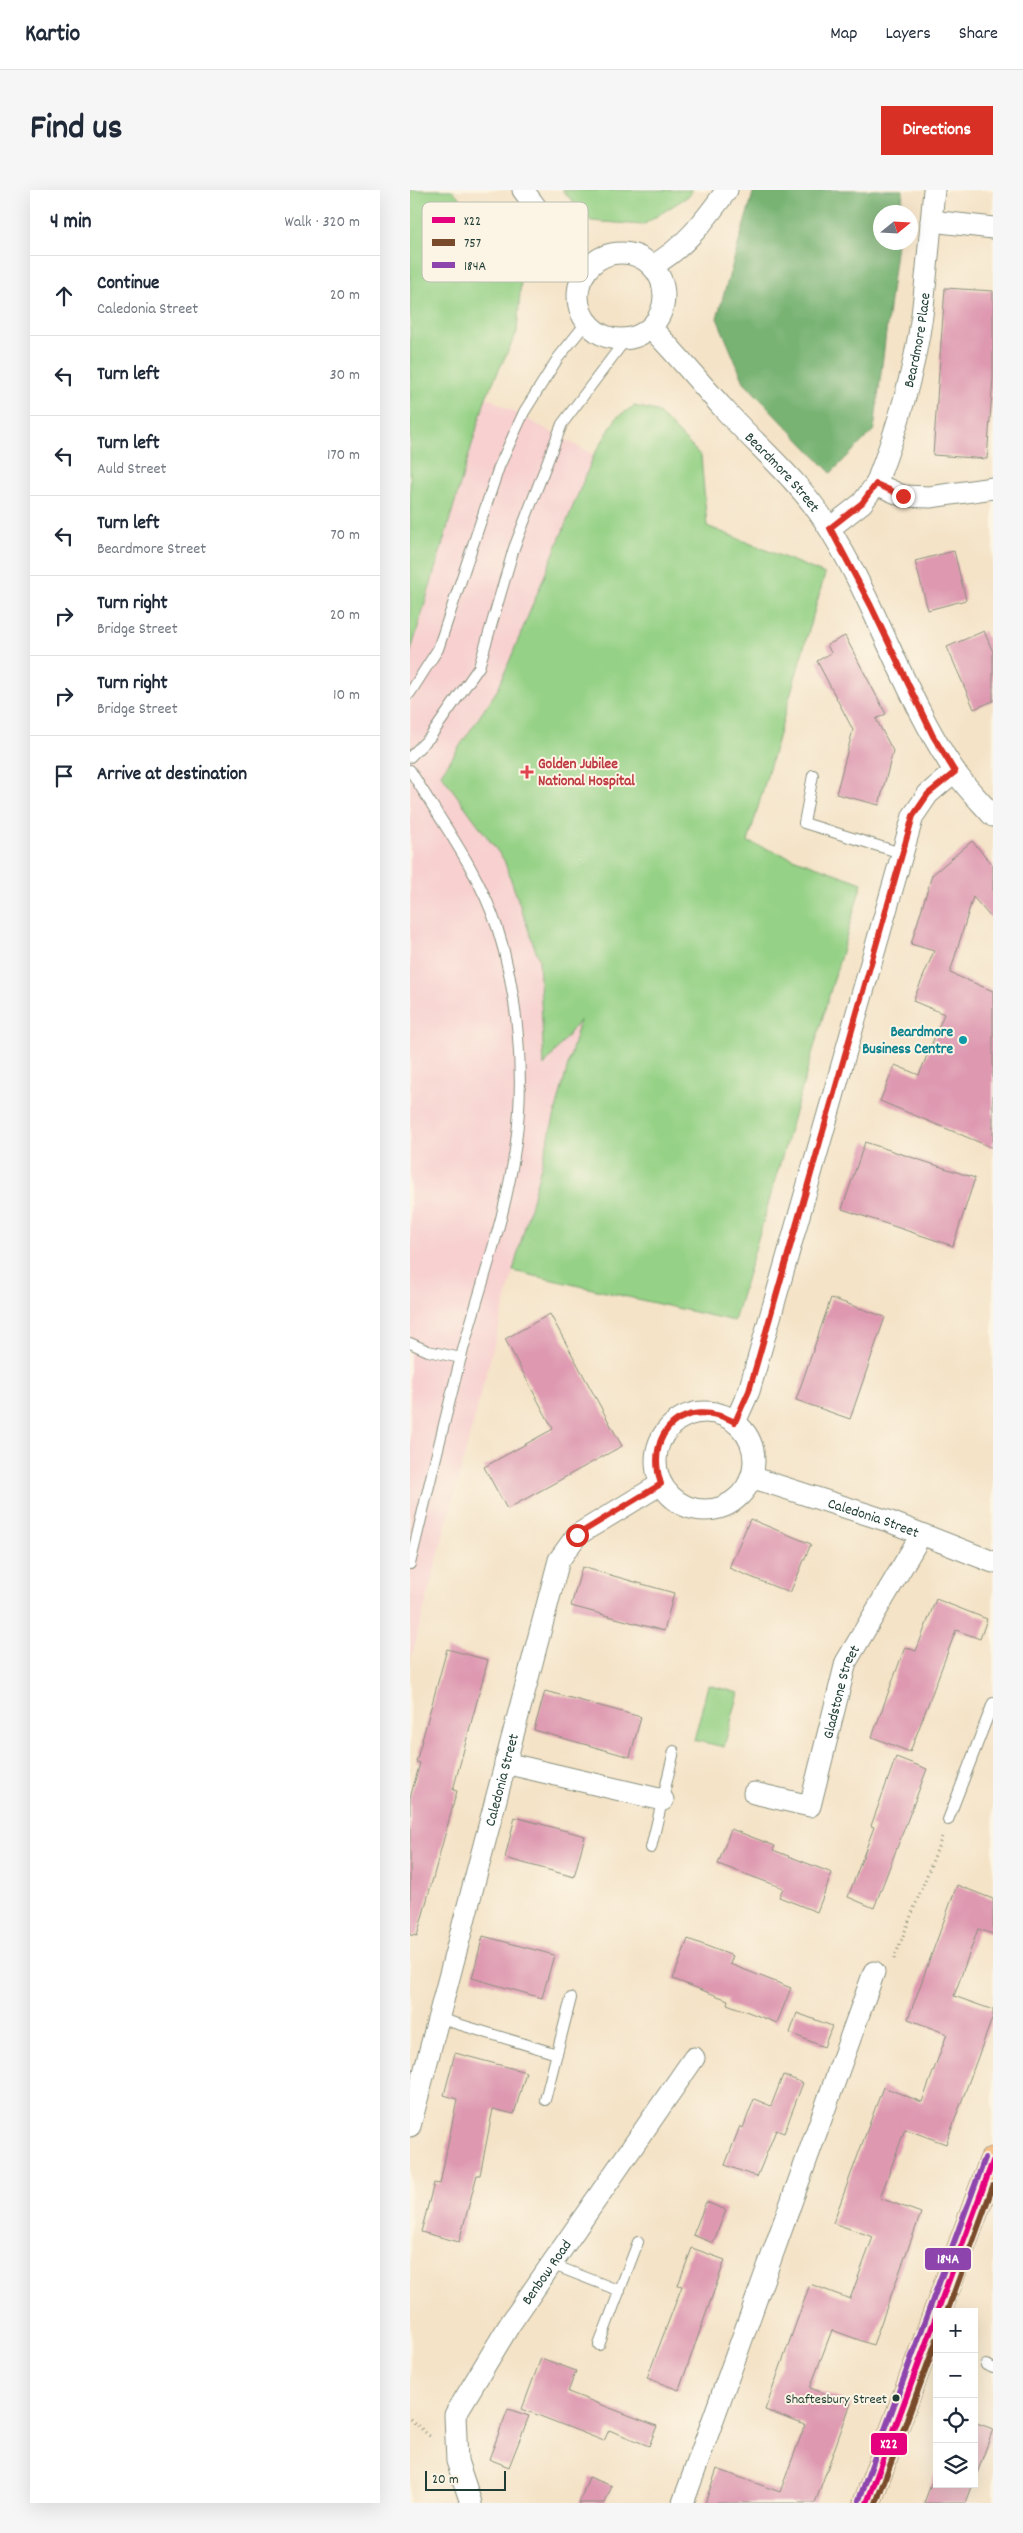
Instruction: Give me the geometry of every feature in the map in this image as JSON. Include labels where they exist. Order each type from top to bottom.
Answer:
[{"type":"main road","points":[[867,2503],[993,2161]]},
{"type":"street","points":[[523,190],[532,202]]},
{"type":"street","points":[[652,266],[670,256],[700,227],[727,190]]},
{"type":"street","name":"Beardmore Place","points":[[830,528],[862,503],[876,484],[905,396],[921,317],[934,190]]},
{"type":"street","points":[[931,221],[993,228]]},
{"type":"street","points":[[581,282],[578,298],[581,311],[587,322],[598,332],[611,338],[626,339],[640,336],[651,328],[659,317],[664,304],[664,290],[660,277],[652,266],[642,258],[617,253],[593,263],[588,269]]},
{"type":"street","name":"Beardmore Street","points":[[651,328],[682,358],[724,410],[787,472],[830,528],[871,606],[933,736],[955,772],[993,816]]},
{"type":"street","points":[[876,484],[903,496],[930,497],[993,488]]},
{"type":"street","points":[[735,1422],[749,1391],[913,816],[928,794],[955,772]]},
{"type":"street","points":[[703,1412],[720,1414],[735,1422],[746,1433],[752,1447],[754,1462],[751,1477],[743,1491],[731,1502],[716,1508],[700,1510],[685,1506],[671,1497],[661,1484],[656,1468],[656,1452],[662,1436],[673,1423],[687,1414],[703,1412]]},
{"type":"street","name":"Caledonia Street","points":[[751,1477],[888,1522],[993,1562]]},
{"type":"street","name":"Caledonia Street","points":[[410,2126],[559,1560],[577,1535],[661,1484]]},
{"type":"street","name":"Gladstone Street","points":[[754,1793],[810,1806],[846,1662],[921,1535]]},
{"type":"street","points":[[506,1763],[663,1800]]},
{"type":"street","points":[[683,2503],[874,1972]]},
{"type":"street","name":"Benbow Road","points":[[471,2503],[457,2461],[455,2415],[510,2324],[694,2058]]},
{"type":"lane","points":[[410,693],[438,649],[499,467],[524,412],[558,358],[587,322]]},
{"type":"lane","points":[[410,757],[430,737],[478,667],[514,548],[562,424],[626,339]]},
{"type":"lane","points":[[410,770],[473,870],[497,927],[513,996],[520,1068],[516,1142],[501,1215],[461,1358],[410,1564]]},
{"type":"lane","points":[[813,775],[804,823],[901,853]]},
{"type":"lane","points":[[410,1343],[428,1351],[461,1358]]},
{"type":"lane","points":[[948,1820],[993,1703]]},
{"type":"lane","points":[[651,1848],[674,1751]]},
{"type":"lane","points":[[545,2100],[570,1998]]},
{"type":"lane","points":[[438,2018],[557,2054]]},
{"type":"lane","points":[[599,2345],[638,2242]]},
{"type":"lane","points":[[551,2264],[620,2291]]},
{"type":"path","points":[[874,1972],[889,1972],[948,1820]]},
{"type":"shaded area","name":"Golden Jubilee National Hospital","points":[[410,190],[452,190],[464,202],[422,202],[422,282],[521,282],[517,332],[486,397],[594,455],[617,417],[634,406],[657,411],[701,456],[580,1019],[410,1662]]},
{"type":"green space","points":[[410,190],[452,190],[464,202],[422,202],[422,282],[521,282],[517,332],[486,397],[410,654]]},
{"type":"green space","points":[[562,190],[692,190],[690,195],[643,225],[591,221],[588,218],[588,202],[573,202]]},
{"type":"green space","points":[[754,190],[903,190],[902,205],[873,205],[873,250],[896,250],[874,430],[831,473],[744,382],[717,318]]},
{"type":"green space","points":[[634,406],[657,411],[701,456],[707,526],[825,574],[748,842],[862,883],[734,1321],[513,1271],[580,1020],[544,1066],[539,960],[504,860],[441,774],[498,689],[594,455],[617,417]]},
{"type":"green space","points":[[708,1685],[739,1693],[724,1747],[694,1740]]},
{"type":"building","points":[[945,288],[993,291],[993,378],[987,459],[933,455]]},
{"type":"building","points":[[954,551],[966,600],[928,610],[915,561]]},
{"type":"building","points":[[984,631],[993,652],[993,701],[974,709],[947,647]]},
{"type":"building","points":[[845,636],[886,714],[876,719],[893,751],[879,805],[836,794],[853,730],[817,661],[831,653],[827,645]]},
{"type":"building","name":"Beardmore Business Centre","points":[[972,841],[993,865],[993,920],[973,897],[950,973],[993,991],[993,1148],[880,1101],[895,1065],[919,1075],[944,1014],[913,1001],[934,951],[911,944],[932,875]]},
{"type":"building","points":[[865,1142],[975,1178],[953,1246],[842,1209]]},
{"type":"building","points":[[831,1298],[885,1317],[850,1419],[796,1400]]},
{"type":"building","points":[[550,1314],[622,1446],[507,1509],[484,1467],[553,1429],[505,1339]]},
{"type":"building","points":[[750,1519],[811,1544],[790,1593],[729,1568]]},
{"type":"building","points":[[582,1567],[674,1593],[664,1631],[571,1606]]},
{"type":"building","points":[[936,1599],[987,1619],[980,1639],[956,1630],[910,1752],[872,1737],[905,1647],[916,1651]]},
{"type":"building","points":[[447,1649],[488,1660],[453,1790],[457,1791],[417,1936],[410,1935],[410,1798],[420,1763],[416,1762]]},
{"type":"building","points":[[545,1691],[641,1717],[630,1757],[534,1730]]},
{"type":"building","points":[[896,1757],[927,1769],[874,1908],[848,1897],[874,1827],[871,1826]]},
{"type":"building","points":[[515,1817],[585,1836],[574,1877],[505,1858]]},
{"type":"building","points":[[731,1829],[775,1846],[773,1850],[832,1873],[817,1912],[779,1897],[783,1888],[718,1864]]},
{"type":"building","points":[[957,1885],[993,1899],[993,1934],[978,1929],[954,1996],[993,2010],[993,2016],[946,2144],[905,2129],[880,2198],[921,2213],[873,2345],[832,2330],[810,2388],[851,2403],[815,2503],[705,2503],[717,2469],[780,2492],[805,2425],[765,2410],[810,2284],[850,2299],[873,2237],[833,2223],[883,2087],[922,2102],[947,2034],[908,2019]]},
{"type":"building","points":[[483,1936],[554,1955],[542,1998],[472,1978]]},
{"type":"building","points":[[688,1939],[733,1956],[730,1964],[791,1988],[777,2023],[727,2004],[728,2000],[673,1979]]},
{"type":"building","points":[[797,2013],[832,2026],[824,2047],[790,2033]]},
{"type":"building","points":[[455,2053],[526,2072],[514,2114],[493,2109],[480,2175],[477,2175],[459,2242],[421,2232],[434,2183],[440,2184],[457,2099],[444,2095]]},
{"type":"building","points":[[783,2075],[803,2083],[784,2133],[776,2130],[757,2177],[725,2165],[740,2126],[743,2128],[754,2099],[771,2106]]},
{"type":"building","points":[[706,2202],[726,2210],[713,2243],[693,2235]]},
{"type":"building","points":[[692,2248],[725,2260],[679,2390],[647,2378],[682,2286],[678,2285]]},
{"type":"building","points":[[541,2358],[576,2371],[568,2392],[657,2426],[649,2446],[609,2430],[604,2441],[522,2409]]},
{"type":"building","points":[[508,2409],[529,2416],[509,2467],[489,2459]]},
{"type":"building","points":[[978,2423],[993,2429],[978,2471]]},
{"type":"building","points":[[589,2477],[612,2486],[605,2503],[579,2503]]},
{"type":"building","points":[[933,2479],[933,2488],[972,2488],[966,2503],[924,2503]]},
{"type":"transit line","name":"184A","points":[[859,2500],[985,2158]]},
{"type":"transit line","name":"X22","points":[[938,2308],[993,2161]]},
{"type":"transit line","name":"757","points":[[948,2308],[993,2186]]},
{"type":"transit line","name":"X22","points":[[867,2503],[933,2325]]},
{"type":"transit line","name":"757","points":[[876,2503],[933,2350]]},
{"type":"place","name":"Golden Jubilee National Hospital","points":[[527,772]]},
{"type":"place","name":"Beardmore Business Centre","points":[[963,1040]]},
{"type":"place","name":"Shaftesbury Street","points":[[896,2398]]},
{"type":"route","points":[[577,1535],[661,1484],[656,1468],[656,1452],[662,1436],[673,1423],[687,1414],[703,1412],[720,1414],[735,1422],[749,1391],[913,816],[928,794],[955,772],[933,736],[871,606],[830,528],[844,519],[862,503],[876,484],[903,496]]}]
